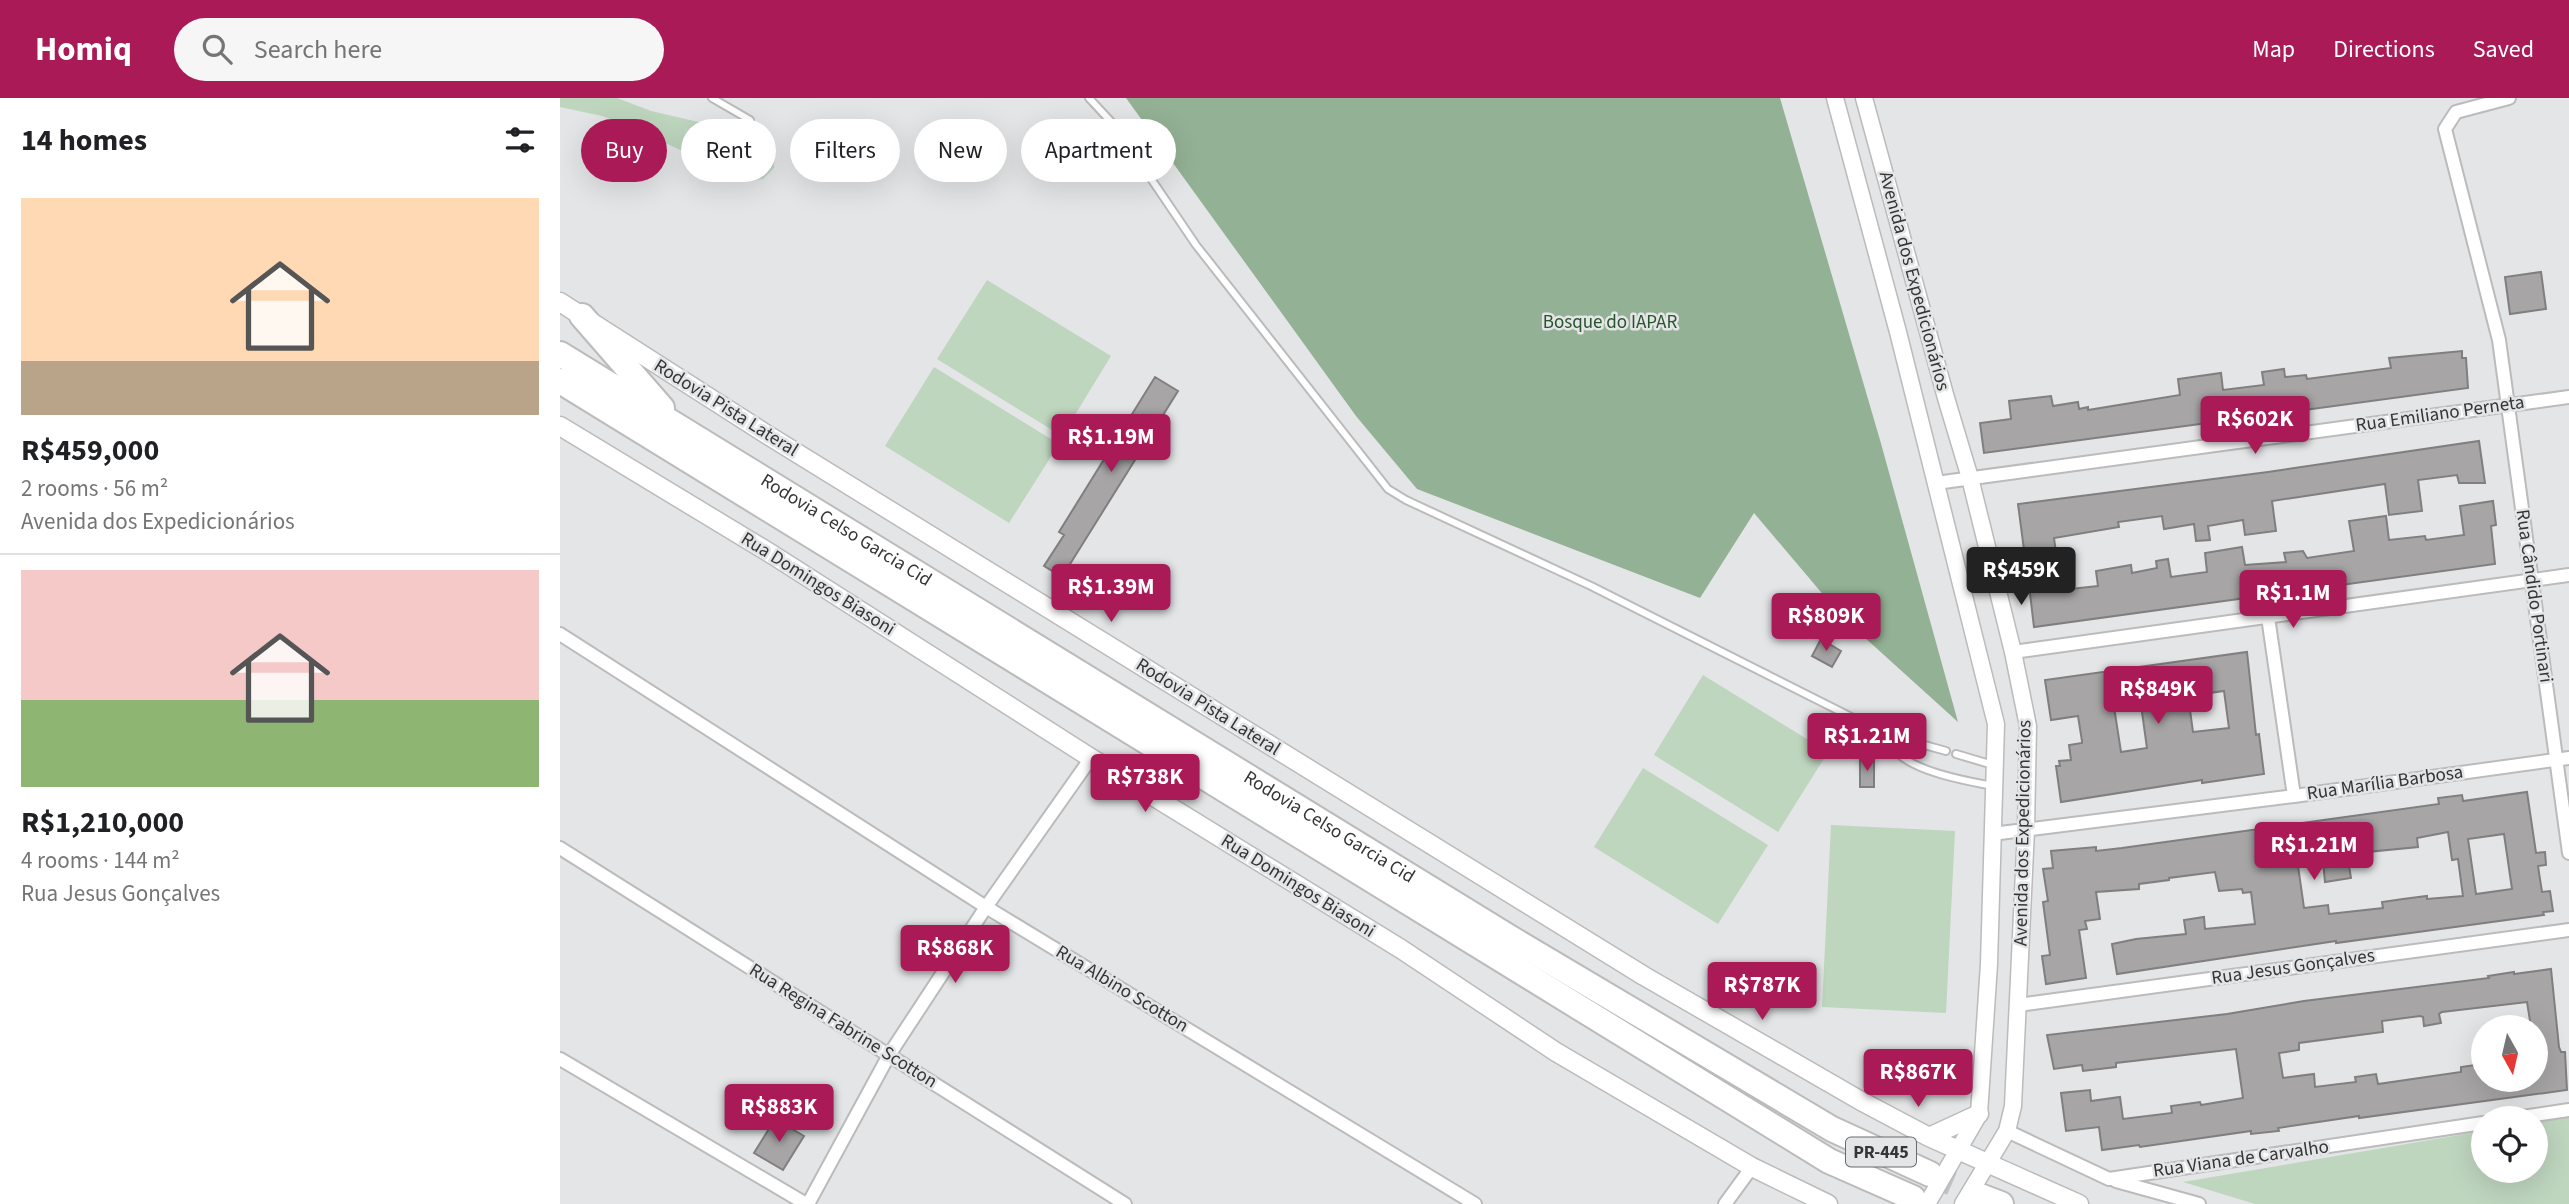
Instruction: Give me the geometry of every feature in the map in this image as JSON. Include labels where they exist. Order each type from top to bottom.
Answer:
[{"type":"highway","points":[[582,316],[678,427]]},
{"type":"highway","name":"Rodovia Celso Garcia Cid","points":[[560,354],[1524,946],[1832,1129],[1930,1174]]},
{"type":"highway","name":"Rodovia Celso Garcia Cid","points":[[560,381],[1818,1154],[1920,1201]]},
{"type":"main road","name":"Rodovia Pista Lateral","points":[[560,302],[766,434],[1644,976],[1861,1101],[1929,1137]]},
{"type":"main road","name":"Rua Domingos Biasoni","points":[[560,426],[773,555],[1091,758],[1401,949],[1556,1052],[1752,1167]]},
{"type":"main road","points":[[1929,1137],[1979,1114]]},
{"type":"main road","name":"PR-445","points":[[1929,1137],[2079,1204]]},
{"type":"main road","points":[[1752,1167],[1828,1204]]},
{"type":"street","name":"Avenida dos Expedicionários","points":[[1835,98],[1996,724],[1989,964],[1979,1114],[1959,1149],[1920,1201]]},
{"type":"street","name":"Avenida dos Expedicionários","points":[[1864,98],[1970,478],[2013,652],[2028,726],[2026,829],[2012,1105],[2007,1131],[1988,1163],[1981,1201]]},
{"type":"street","name":"Rua Cândido Portinari","points":[[2509,98],[2456,112],[2445,129],[2499,340],[2532,580],[2563,759],[2569,853]]},
{"type":"street","name":"Rua Emiliano Perneta","points":[[1936,483],[2569,397]]},
{"type":"street","points":[[2013,652],[2569,575]]},
{"type":"street","points":[[2269,617],[2294,796]]},
{"type":"street","name":"Rua Albino Scotton","points":[[560,634],[986,907],[1475,1204]]},
{"type":"street","points":[[560,1059],[807,1204],[889,1055],[986,907],[1091,758]]},
{"type":"street","name":"Rua Marília Barbosa","points":[[1992,834],[2563,759]]},
{"type":"street","name":"Rua Regina Fabrine Scotton","points":[[560,848],[1125,1204]]},
{"type":"street","name":"Rua Jesus Gonçalves","points":[[2018,1005],[2569,930]]},
{"type":"street","points":[[2548,1113],[2569,1110]]},
{"type":"street","name":"Rua Viana de Carvalho","points":[[2109,1179],[2471,1125]]},
{"type":"street","points":[[2007,1131],[2109,1179],[2199,1204]]},
{"type":"street","points":[[1725,1204],[1752,1167]]},
{"type":"lane","points":[[712,98],[748,119]]},
{"type":"lane","points":[[1089,98],[1116,128],[1212,266],[1388,489],[1406,500],[1591,586],[1885,734],[1946,751]]},
{"type":"lane","points":[[1885,734],[1899,754],[1915,765],[1994,786]]},
{"type":"lane","points":[[1956,754],[1995,765]]},
{"type":"green space","points":[[560,98],[617,98],[651,111],[685,119],[681,119],[681,150],[667,144],[667,119],[610,119],[560,107]]},
{"type":"green space","name":"Bosque do IAPAR","points":[[1126,98],[1780,98],[1880,440],[1958,722],[1842,617],[1754,513],[1700,598],[1417,489],[1356,416],[1176,167],[1176,119],[1141,119]]},
{"type":"green space","points":[[987,280],[1111,356],[1062,436],[937,359]]},
{"type":"green space","points":[[934,367],[1059,444],[1009,523],[885,446]]},
{"type":"green space","points":[[1703,675],[1828,752],[1778,832],[1654,755]]},
{"type":"green space","points":[[1643,768],[1768,845],[1718,924],[1594,847]]},
{"type":"green space","points":[[1831,825],[1955,831],[1946,1013],[1822,1007]]},
{"type":"green space","points":[[2569,1117],[2569,1204],[2255,1204],[2183,1182],[2471,1133],[2471,1183],[2548,1183],[2548,1120]]},
{"type":"building","points":[[2541,272],[2546,309],[2510,314],[2505,277]]},
{"type":"building","points":[[2462,351],[2462,358],[2466,358],[2468,388],[1984,453],[1980,423],[2011,419],[2009,401],[2051,396],[2053,406],[2078,402],[2079,409],[2088,407],[2088,410],[2180,395],[2178,379],[2221,373],[2223,390],[2264,385],[2262,372],[2284,369],[2285,377],[2306,375],[2307,379],[2391,368],[2389,358]]},
{"type":"building","points":[[1155,377],[1178,391],[1062,577],[1044,566],[1064,535],[1059,532]]},
{"type":"building","points":[[2479,441],[2485,483],[2459,483],[2457,475],[2418,480],[2422,511],[2389,515],[2385,484],[2272,501],[2276,531],[2245,535],[2243,520],[2208,526],[2210,540],[2196,541],[2194,524],[2164,529],[2162,516],[2118,522],[2119,527],[2054,538],[2061,590],[2098,586],[2096,571],[2131,565],[2132,573],[2157,568],[2156,561],[2168,559],[2171,577],[2207,572],[2205,553],[2242,547],[2245,565],[2286,562],[2284,553],[2303,551],[2307,558],[2354,551],[2349,521],[2386,516],[2389,540],[2425,536],[2426,540],[2464,535],[2460,506],[2493,501],[2496,525],[2491,526],[2495,564],[2034,627],[2028,577],[2007,580],[2005,567],[2026,565],[2018,504],[2268,472]]},
{"type":"building","points":[[1821,639],[1841,651],[1832,667],[1812,656]]},
{"type":"building","points":[[2247,652],[2256,735],[2259,734],[2264,774],[2202,783],[2202,780],[2061,802],[2056,766],[2060,766],[2059,761],[2071,760],[2069,745],[2082,741],[2078,716],[2051,720],[2045,680]],"holes":[[[2224,691],[2229,728],[2193,732],[2188,696]],[[2141,705],[2147,748],[2121,752],[2114,707]]]},
{"type":"building","points":[[1874,759],[1874,787],[1860,787],[1860,760]]},
{"type":"building","points":[[2527,792],[2536,853],[2545,852],[2546,865],[2538,866],[2542,892],[2550,891],[2553,911],[2543,912],[2544,915],[2336,941],[2117,974],[2112,944],[2186,934],[2184,920],[2204,917],[2205,929],[2255,924],[2251,892],[2243,893],[2242,889],[2219,891],[2215,872],[2169,878],[2139,884],[2139,889],[2096,892],[2100,919],[2085,921],[2087,929],[2079,930],[2086,978],[2046,984],[2042,956],[2050,955],[2043,902],[2048,901],[2043,869],[2053,868],[2051,851],[2122,848],[2439,804],[2438,798],[2462,795],[2463,801]],"holes":[[[2448,832],[2452,860],[2458,859],[2463,896],[2403,899],[2382,902],[2383,908],[2329,914],[2328,905],[2304,908],[2298,866],[2323,862],[2325,882],[2351,878],[2347,854],[2418,847],[2417,838]],[[2504,834],[2512,889],[2476,894],[2468,839]]]},
{"type":"building","points":[[2551,969],[2559,1047],[2561,1052],[2565,1052],[2567,1090],[2359,1116],[2278,1128],[2279,1131],[2251,1134],[2251,1131],[2140,1147],[2102,1150],[2099,1127],[2066,1131],[2061,1093],[2090,1090],[2091,1101],[2120,1097],[2123,1119],[2172,1113],[2171,1106],[2200,1102],[2201,1105],[2243,1098],[2236,1049],[2116,1063],[2116,1067],[2083,1071],[2082,1065],[2054,1069],[2047,1035],[2227,1014],[2304,1001],[2489,978],[2488,976]],"holes":[[[2527,1002],[2529,1015],[2548,1015],[2548,1092],[2471,1092],[2471,1066],[2461,1067],[2461,1072],[2378,1084],[2376,1074],[2355,1077],[2356,1082],[2315,1087],[2314,1074],[2283,1078],[2279,1053],[2299,1050],[2299,1043],[2383,1032],[2382,1021],[2420,1016],[2423,1017],[2424,1026],[2441,1023],[2439,1014],[2442,1012]]]},
{"type":"building","points":[[775,1119],[804,1136],[783,1170],[754,1153]]},
{"type":"tunnel","points":[[1930,1174],[1980,1196]]}]
